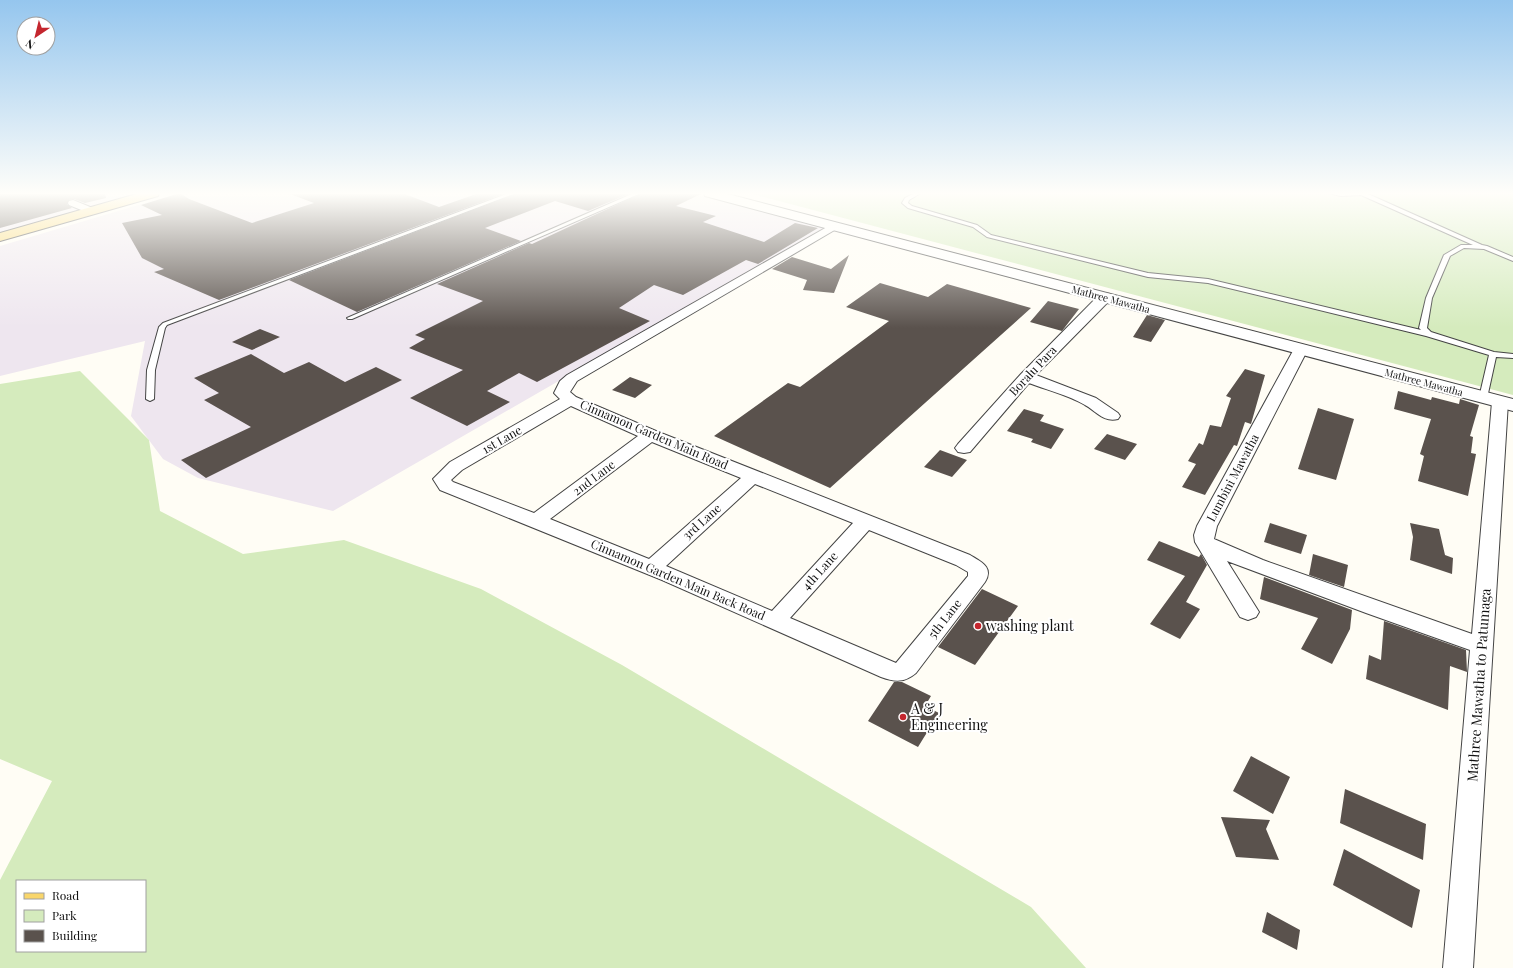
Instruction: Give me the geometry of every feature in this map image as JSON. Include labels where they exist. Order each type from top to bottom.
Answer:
[{"type":"street","name":"Cinnamon Garden Main Road","points":[[813,238],[568,381],[562,393],[570,400],[650,435],[963,560],[978,569]]},
{"type":"street","name":"Mathree Mawatha","points":[[880,238],[1499,402]]},
{"type":"street","name":"Boralu Para","points":[[964,448],[1026,377],[1105,297]]},
{"type":"street","name":"Lumbini Mawatha","points":[[1206,542],[1204,535],[1207,526],[1301,349]]},
{"type":"street","points":[[1026,377],[1090,401],[1112,416]]},
{"type":"street","name":"1st Lane","points":[[446,486],[442,479],[456,466],[570,400]]},
{"type":"street","name":"Mathree Mawatha to Patumaga","points":[[1458,968],[1499,402]]},
{"type":"street","name":"2nd Lane","points":[[537,520],[650,435]]},
{"type":"street","name":"3rd Lane","points":[[651,568],[753,476]]},
{"type":"street","name":"Cinnamon Garden Main Back Road","points":[[446,486],[537,520],[775,620],[889,672],[900,673],[908,667]]},
{"type":"street","name":"4th Lane","points":[[775,620],[865,522]]},
{"type":"street","points":[[1206,542],[1226,553],[1273,571],[1412,623],[1481,645]]},
{"type":"street","points":[[1206,542],[1248,612]]},
{"type":"street","name":"5th Lane","points":[[908,667],[978,577],[978,569]]},
{"type":"lane","points":[[150,399],[150,370],[162,327],[165,324],[393,238]]},
{"type":"lane","points":[[350,318],[534,238]]},
{"type":"lane","points":[[998,238],[1148,275],[1208,281],[1428,334],[1493,354],[1513,356]]},
{"type":"lane","points":[[1464,238],[1513,259]]},
{"type":"lane","points":[[1428,334],[1423,328],[1429,298],[1447,255],[1463,246],[1485,247]]},
{"type":"lane","points":[[1493,354],[1499,402]]},
{"type":"shaded area","points":[[26,238],[806,238],[333,511],[198,478],[163,459],[131,416],[145,341],[0,376],[0,246]]},
{"type":"green space","points":[[920,238],[1513,238],[1513,395]]},
{"type":"green space","points":[[80,371],[149,440],[160,511],[243,554],[344,540],[481,589],[622,665],[1031,907],[1086,968],[0,968],[0,880],[52,781],[0,759],[0,384]]},
{"type":"building","points":[[131,238],[385,238],[219,300],[154,272],[164,269],[142,258]]},
{"type":"building","points":[[399,238],[513,238],[521,241],[357,312],[289,280]]},
{"type":"building","points":[[545,238],[752,238],[764,242],[770,238],[801,238],[758,264],[746,260],[683,295],[654,285],[619,308],[650,321],[537,382],[519,373],[487,391],[510,402],[467,426],[410,398],[463,370],[409,348],[425,339],[415,335],[483,301],[437,284],[529,243],[532,244]]},
{"type":"building","points":[[849,255],[834,293],[803,290],[807,280],[772,269],[792,257],[831,269]]},
{"type":"building","points":[[880,283],[928,297],[947,284],[1031,308],[830,488],[714,436],[788,383],[800,387],[889,321],[846,307]]},
{"type":"building","points":[[1048,301],[1079,309],[1062,331],[1030,322]]},
{"type":"building","points":[[1147,315],[1165,320],[1151,342],[1133,337]]},
{"type":"building","points":[[260,329],[280,337],[252,350],[232,342]]},
{"type":"building","points":[[251,354],[284,373],[309,362],[345,382],[376,367],[402,380],[206,478],[181,460],[251,427],[204,400],[219,393],[194,378]]},
{"type":"building","points":[[1245,369],[1265,375],[1251,424],[1245,422],[1237,446],[1234,445],[1205,495],[1182,487],[1196,464],[1188,461],[1199,443],[1203,445],[1210,425],[1221,427],[1231,398],[1226,396]]},
{"type":"building","points":[[630,377],[652,385],[635,398],[612,390]]},
{"type":"building","points":[[1398,391],[1431,400],[1432,397],[1459,404],[1460,399],[1479,405],[1470,436],[1473,437],[1471,453],[1476,454],[1468,496],[1418,481],[1424,456],[1420,454],[1431,419],[1394,409]]},
{"type":"building","points":[[1318,408],[1354,419],[1336,480],[1298,469]]},
{"type":"building","points":[[1024,409],[1044,415],[1040,421],[1064,429],[1051,449],[1031,442],[1033,439],[1007,431]]},
{"type":"building","points":[[1107,434],[1137,444],[1125,460],[1094,449]]},
{"type":"building","points":[[940,450],[967,460],[952,477],[924,467]]},
{"type":"building","points":[[1270,523],[1307,535],[1301,554],[1264,542]]},
{"type":"building","points":[[1410,523],[1439,529],[1445,555],[1453,558],[1452,574],[1410,560],[1413,537]]},
{"type":"building","points":[[1159,541],[1199,557],[1201,554],[1207,565],[1186,602],[1200,609],[1180,639],[1150,624],[1185,576],[1147,560]]},
{"type":"building","points":[[1313,554],[1348,565],[1344,587],[1309,575]]},
{"type":"building","points":[[1264,577],[1352,610],[1350,629],[1332,664],[1301,649],[1318,618],[1260,599]]},
{"type":"building","name":"washing plant","points":[[982,589],[1018,606],[975,665],[938,647]]},
{"type":"building","points":[[1384,621],[1466,650],[1467,672],[1450,666],[1448,710],[1366,679],[1369,655],[1381,660]]},
{"type":"building","name":"A & J Engineering","points":[[894,682],[902,682],[931,696],[925,706],[939,713],[918,747],[868,721]]},
{"type":"building","points":[[1251,756],[1290,777],[1273,814],[1233,791]]},
{"type":"building","points":[[1345,789],[1426,824],[1423,860],[1340,823]]},
{"type":"building","points":[[1221,817],[1270,820],[1266,829],[1279,860],[1236,857]]},
{"type":"building","points":[[1344,849],[1420,890],[1412,928],[1333,885]]},
{"type":"building","points":[[1267,912],[1300,930],[1297,950],[1262,932]]},
{"type":"place","name":"washing plant","points":[[978,626]]},
{"type":"place","name":"A & J Engineering","points":[[903,717]]}]
